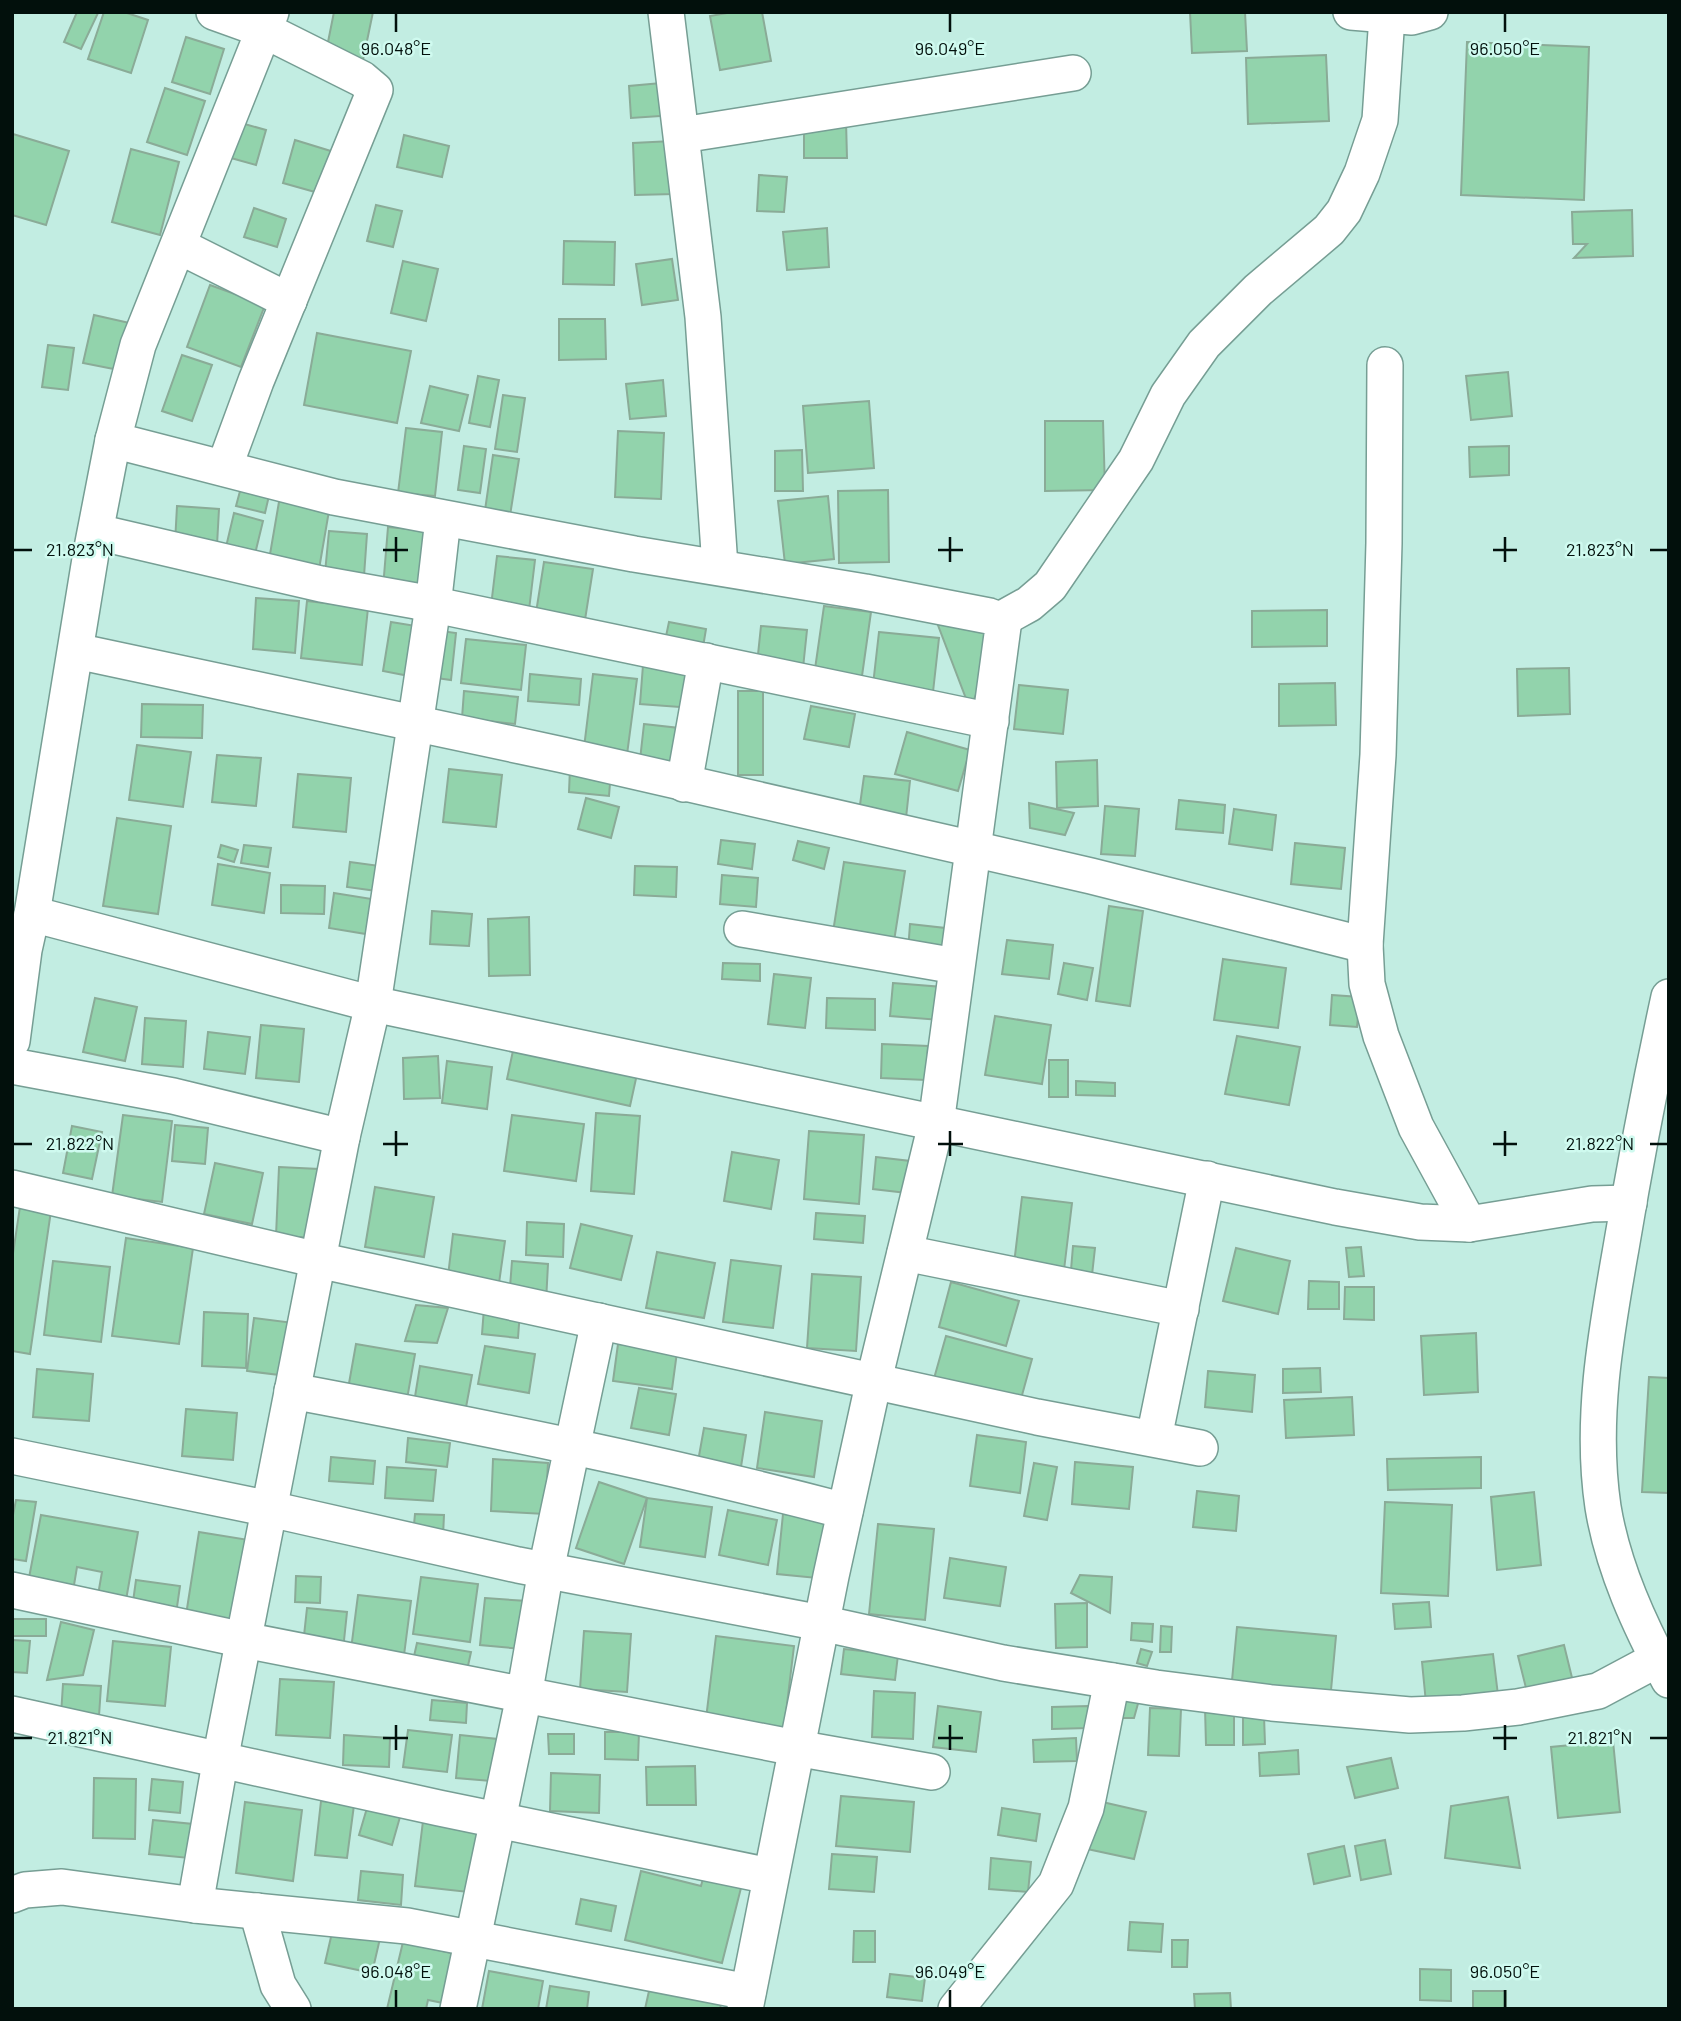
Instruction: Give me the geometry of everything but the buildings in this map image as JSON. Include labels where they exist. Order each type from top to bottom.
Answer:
[{"type":"street","points":[[214,12],[267,21],[362,79],[375,90],[375,96],[289,301],[224,468]]},
{"type":"street","points":[[666,12],[703,317],[720,568]]},
{"type":"street","points":[[1351,12],[1412,18],[1430,12]]},
{"type":"street","points":[[113,440],[334,497],[634,554],[866,592],[1000,620],[1029,604],[1050,586],[1136,460],[1168,395],[1204,344],[1258,290],[1329,230],[1344,211],[1362,173],[1380,120],[1387,16]]},
{"type":"street","points":[[12,1041],[24,950],[91,553],[113,440],[138,345],[267,21]]},
{"type":"street","points":[[682,135],[1073,73]]},
{"type":"street","points":[[179,246],[289,301]]},
{"type":"street","points":[[1385,365],[1384,543],[1378,755],[1365,945],[1367,984],[1381,1036],[1416,1127],[1469,1224]]},
{"type":"street","points":[[195,1905],[220,1761],[342,1137],[373,1004],[416,726],[443,519]]},
{"type":"street","points":[[97,532],[321,583],[991,721]]},
{"type":"street","points":[[12,1895],[25,1890],[62,1887],[195,1905],[407,1926],[472,1938],[746,2000],[845,1511],[936,1124],[972,849],[1004,634],[1000,620]]},
{"type":"street","points":[[76,651],[416,726],[563,755],[1091,876],[1365,945]]},
{"type":"street","points":[[684,784],[706,661]]},
{"type":"street","points":[[32,914],[373,1004],[1335,1207],[1420,1222],[1469,1224],[1592,1204],[1629,1202]]},
{"type":"street","points":[[742,929],[956,966]]},
{"type":"street","points":[[12,1456],[546,1570],[821,1623],[1003,1663],[1112,1681],[1272,1703],[1410,1715],[1518,1707],[1598,1691],[1665,1666],[1624,1586],[1603,1507],[1598,1440],[1603,1351],[1646,1105],[1669,997]]},
{"type":"street","points":[[12,1066],[173,1096],[342,1137]]},
{"type":"street","points":[[1154,1438],[1207,1179]]},
{"type":"street","points":[[12,1188],[318,1260],[1037,1417],[1200,1448]]},
{"type":"street","points":[[905,1253],[1181,1309]]},
{"type":"street","points":[[458,2009],[599,1321]]},
{"type":"street","points":[[292,1391],[489,1428],[755,1487],[845,1511]]},
{"type":"street","points":[[12,1590],[524,1696],[932,1772]]},
{"type":"street","points":[[956,2009],[1056,1884],[1086,1808],[1112,1681]]},
{"type":"street","points":[[12,1714],[220,1761],[769,1876]]},
{"type":"street","points":[[257,1911],[278,1985],[293,2009]]}]
